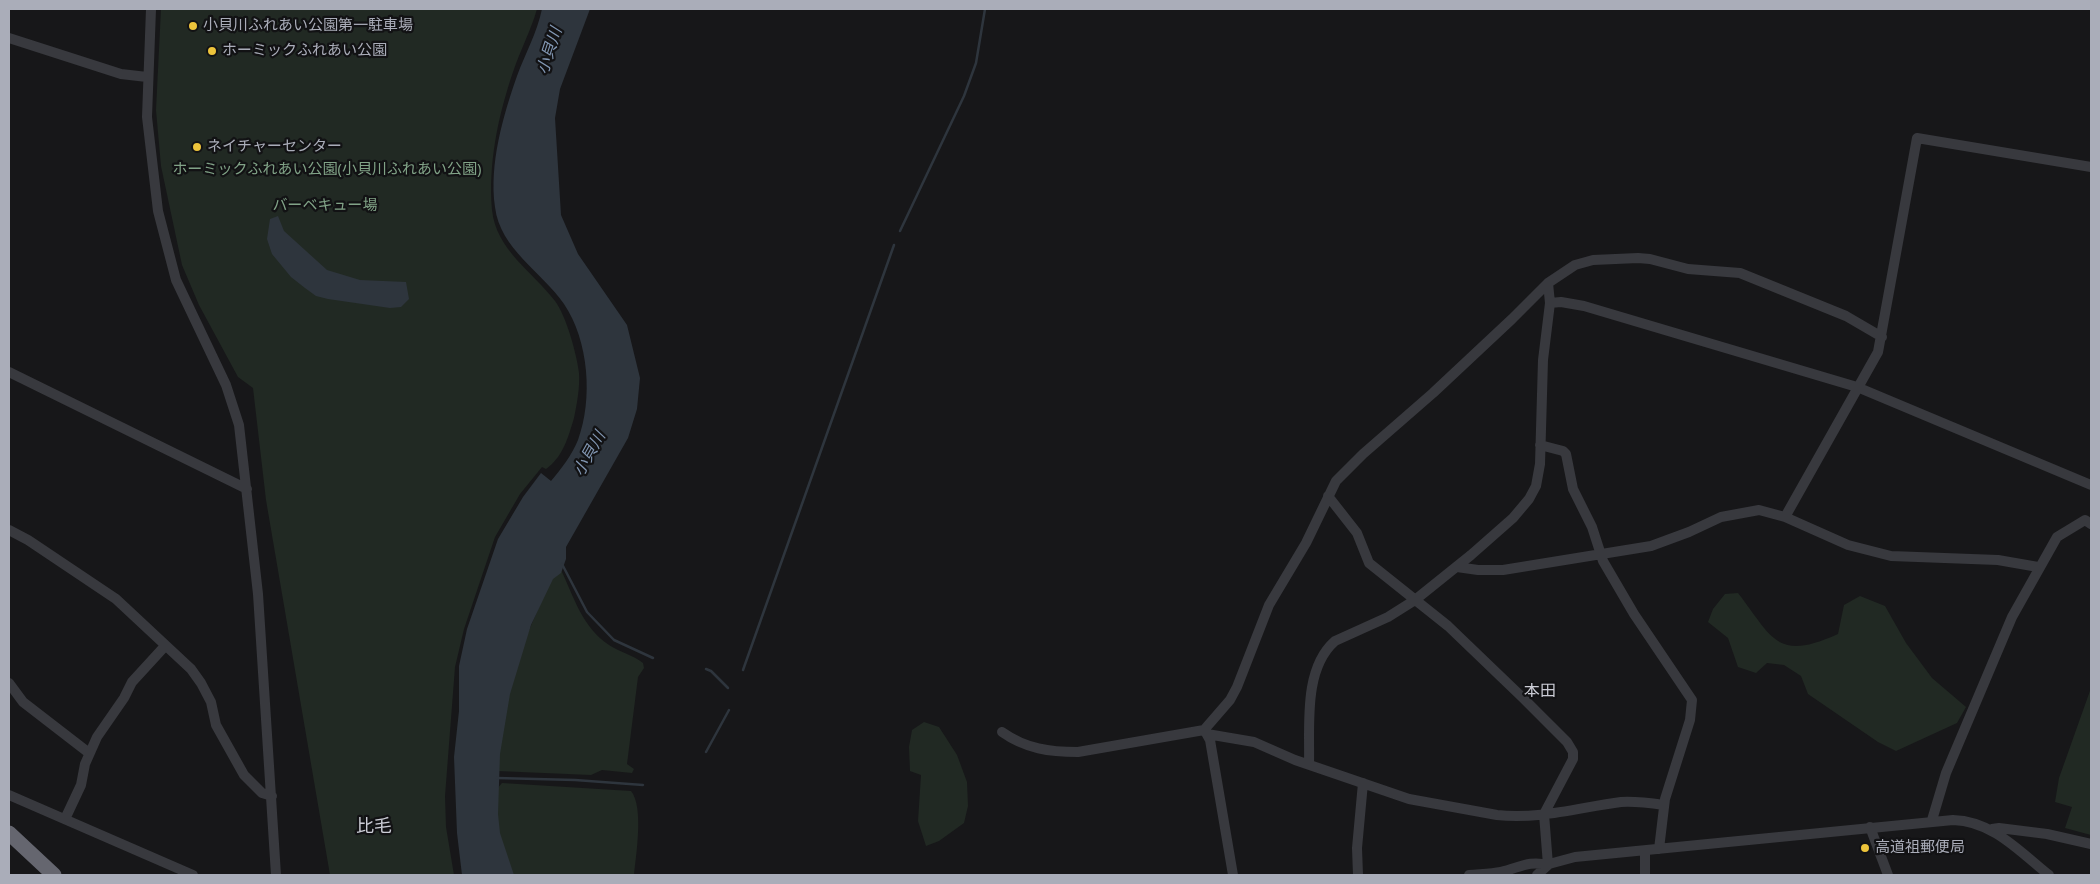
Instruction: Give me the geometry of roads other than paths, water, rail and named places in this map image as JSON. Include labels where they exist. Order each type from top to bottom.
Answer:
[{"type":"highway","points":[[9,833],[54,875]]},
{"type":"street","points":[[151,9],[147,77],[148,144],[165,245],[187,305],[234,404],[239,425],[258,585],[276,875]]},
{"type":"street","points":[[9,38],[121,74],[147,77]]},
{"type":"street","points":[[1785,517],[1878,352],[1917,138],[2091,167]]},
{"type":"street","points":[[1232,875],[1206,732],[1230,700],[1237,687],[1269,605],[1306,543],[1328,496],[1342,473],[1433,393],[1548,283],[1576,265],[1593,260],[1650,259],[1688,270],[1733,272],[1769,284],[1837,312],[1882,337]]},
{"type":"street","points":[[1309,764],[1312,692],[1316,674],[1324,654],[1335,641],[1388,617],[1415,600],[1457,567],[1513,518],[1529,499],[1540,468],[1543,360],[1550,303],[1548,283]]},
{"type":"street","points":[[1550,303],[1562,302],[1584,306],[1857,387],[2091,485]]},
{"type":"street","points":[[9,372],[247,488]]},
{"type":"street","points":[[1540,446],[1563,451],[1566,454],[1573,489],[1592,527],[1601,555],[1634,614],[1692,700],[1690,720],[1664,805],[1659,849]]},
{"type":"street","points":[[1328,496],[1357,533],[1369,563],[1448,626],[1572,748],[1573,759],[1544,814],[1548,865]]},
{"type":"street","points":[[1457,567],[1478,570],[1503,570],[1601,555],[1661,543],[1721,517],[1759,510],[1785,517],[1848,545],[1892,556],[1998,560],[2038,567]]},
{"type":"street","points":[[1932,820],[1946,773],[2012,617],[2038,567],[2057,537],[2085,520],[2091,524]]},
{"type":"street","points":[[9,530],[28,540],[116,599],[191,669],[211,702],[216,725],[244,775],[262,794],[272,796]]},
{"type":"street","points":[[65,819],[81,785],[82,772],[89,753],[132,682],[165,646]]},
{"type":"street","points":[[9,683],[23,702],[89,753]]},
{"type":"street","points":[[1002,732],[1034,748],[1060,752],[1087,750],[1206,732],[1254,742],[1309,764],[1409,799],[1510,817],[1544,814],[1622,802],[1664,805]]},
{"type":"street","points":[[1358,875],[1357,848],[1362,783]]},
{"type":"street","points":[[9,796],[193,875]]},
{"type":"street","points":[[1537,875],[1548,865],[1575,858],[1932,820],[1963,820],[1992,829],[2049,875]]},
{"type":"street","points":[[1870,827],[1888,875]]},
{"type":"street","points":[[1992,829],[1999,828],[2047,834],[2091,844]]},
{"type":"street","points":[[1645,875],[1646,851]]},
{"type":"street","points":[[1469,875],[1504,871],[1525,863],[1537,862],[1548,865]]},
{"type":"water","name":"小貝川","points":[[542,9],[590,9],[560,89],[555,118],[561,215],[578,254],[627,325],[640,378],[637,409],[628,438],[566,547],[566,559],[561,573],[553,579],[531,625],[510,694],[500,754],[498,814],[500,833],[514,875],[462,875],[457,833],[454,757],[459,711],[459,666],[467,629],[498,539],[523,497],[541,473],[551,481],[566,462],[578,440],[586,407],[586,370],[579,335],[572,319],[555,292],[513,248],[498,222],[495,207],[494,174],[498,140],[517,76],[534,35]]},
{"type":"water","points":[[278,216],[284,231],[327,270],[360,280],[406,282],[409,299],[401,307],[390,308],[316,296],[291,277],[272,254],[267,239],[270,219]]},
{"type":"waterway","points":[[900,231],[964,96],[976,63],[985,9]]},
{"type":"waterway","points":[[743,670],[894,245]]},
{"type":"waterway","points":[[562,564],[587,612],[614,640],[653,658]]},
{"type":"waterway","points":[[706,669],[711,671],[728,688]]},
{"type":"waterway","points":[[706,752],[729,710]]},
{"type":"waterway","points":[[497,778],[575,780],[643,785]]},
{"type":"place","name":"小貝川ふれあい公園第一駐車場","points":[[193,26]]},
{"type":"place","name":"ホーミックふれあい公園","points":[[212,51]]},
{"type":"place","name":"ネイチャーセンター","points":[[197,147]]},
{"type":"place","name":"高道祖郵便局","points":[[1865,848]]},
{"type":"district","name":"本田","points":[[1540,691]]},
{"type":"district","name":"比毛","points":[[374,827]]},
{"type":"park label","name":"ホーミックふれあい公園(小貝川ふれあい公園)","points":[[327,170]]},
{"type":"park label","name":"バーベキュー場","points":[[325,206]]}]
